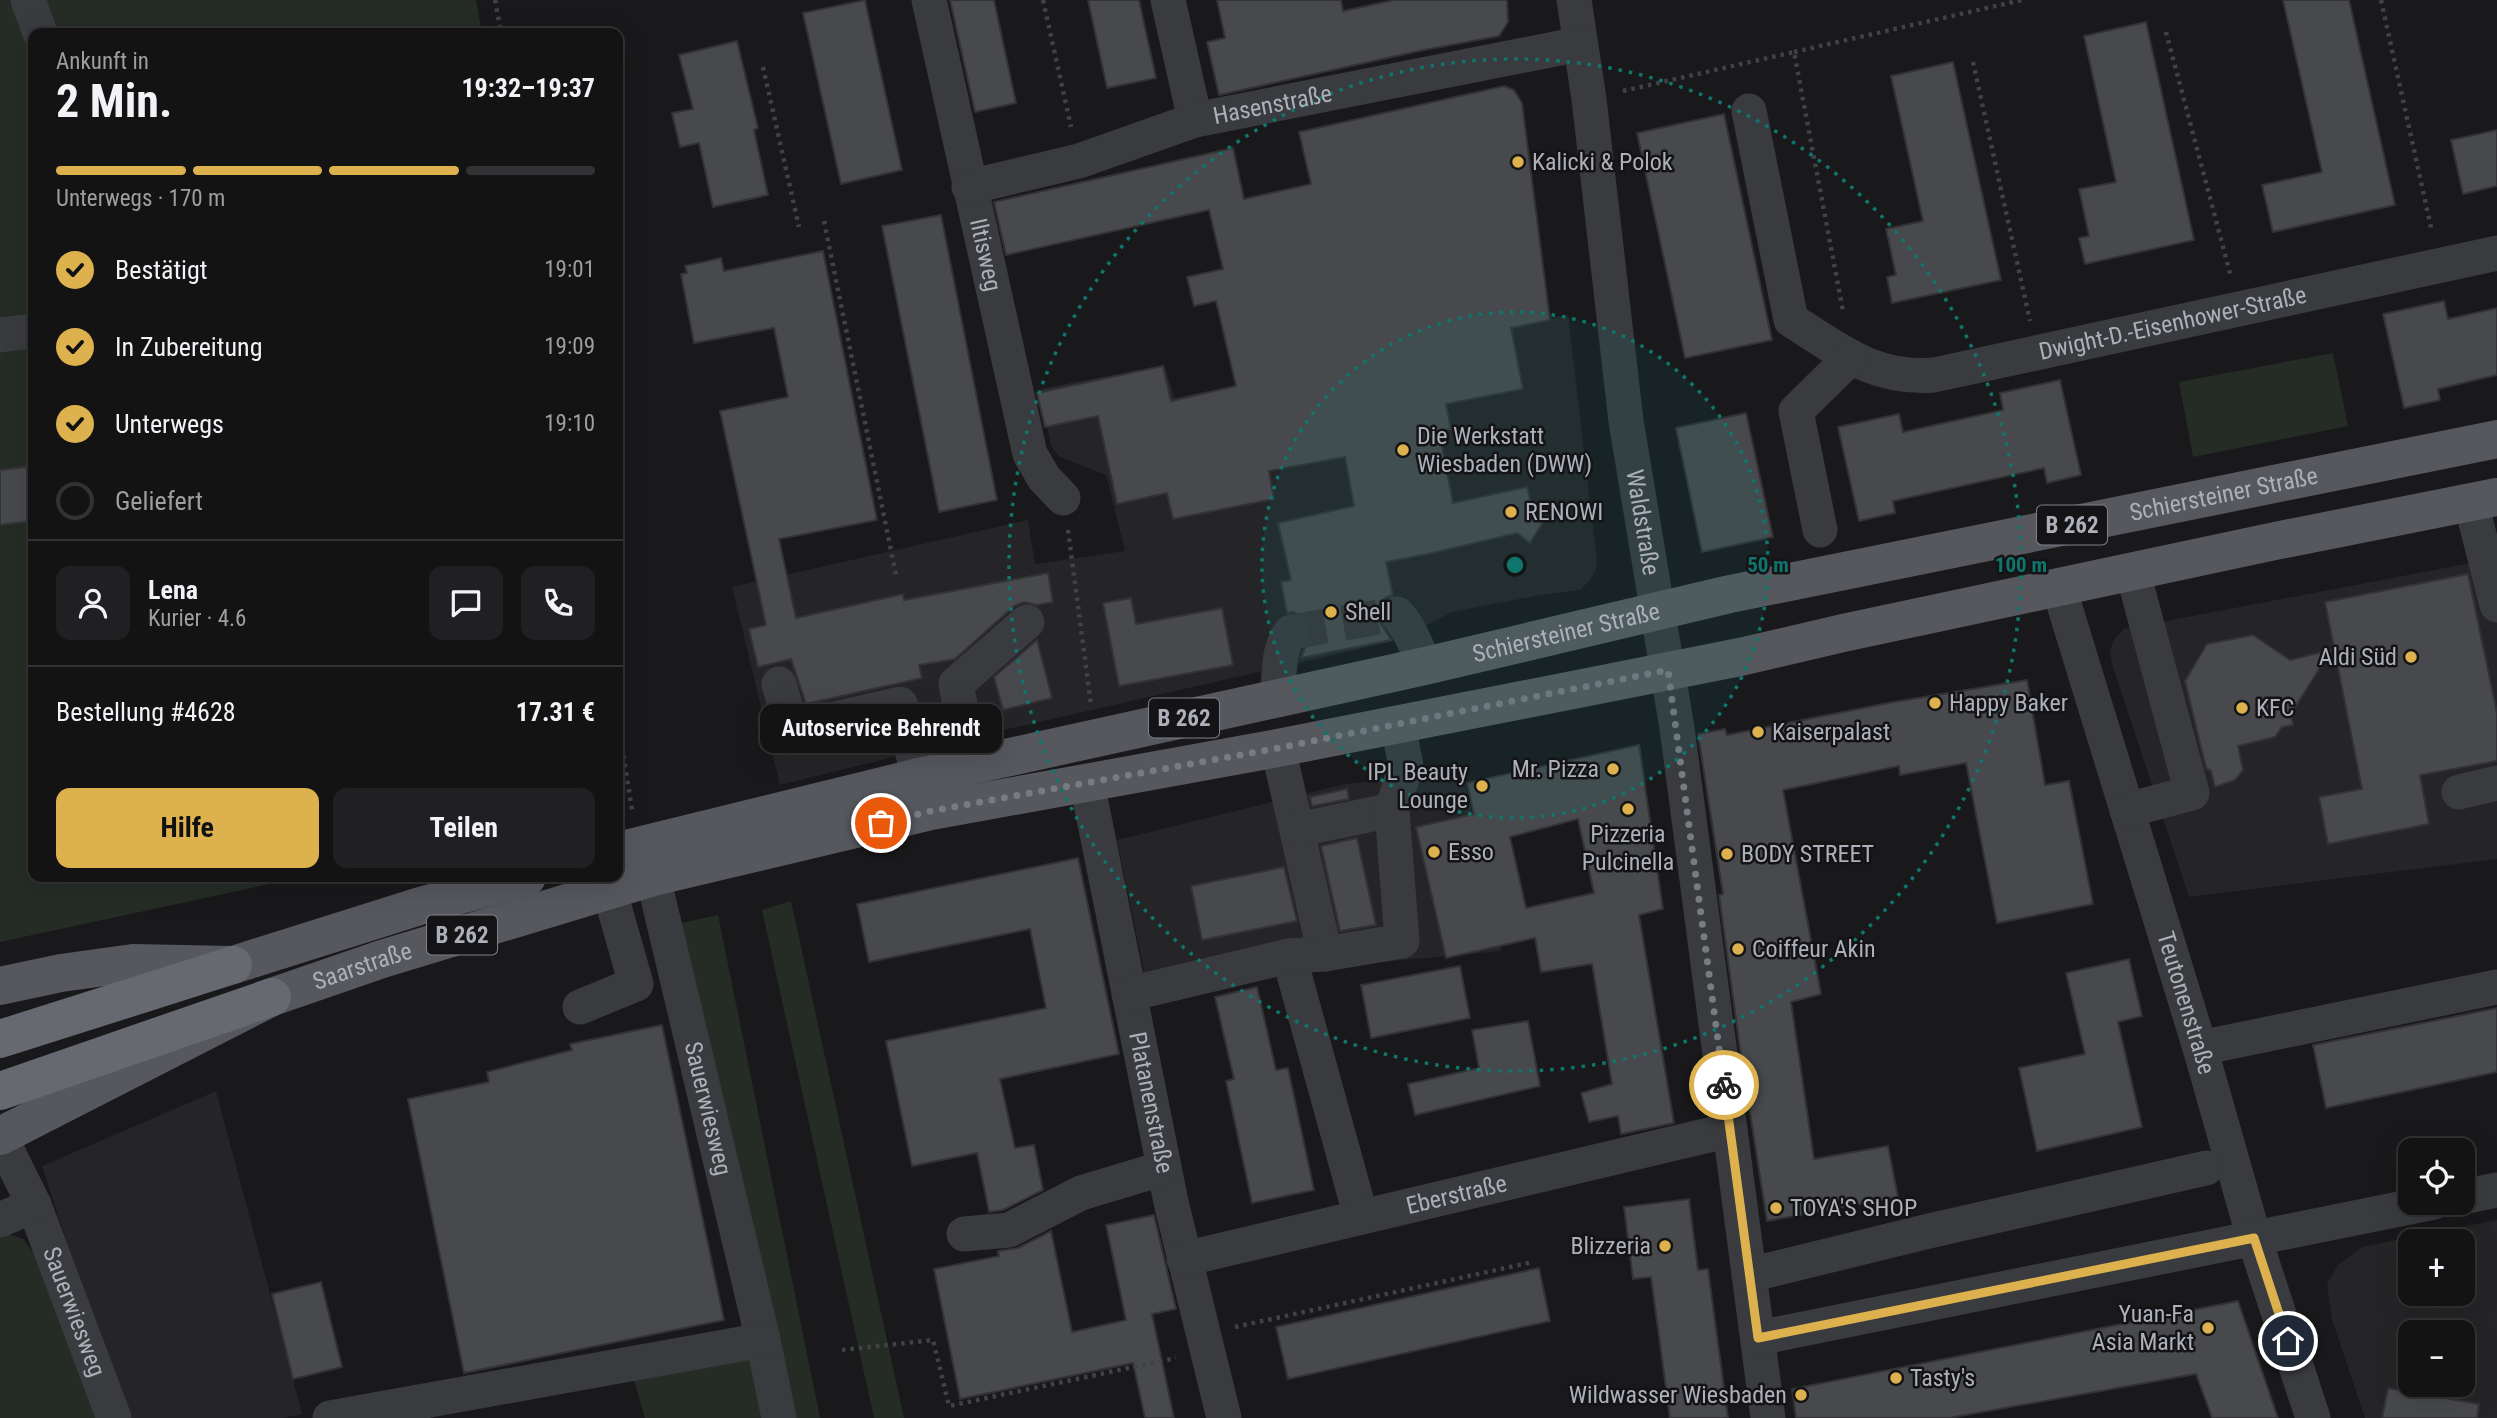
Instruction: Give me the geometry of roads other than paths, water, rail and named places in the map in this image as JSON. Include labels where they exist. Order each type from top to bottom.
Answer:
[{"type":"highway","name":"B 262","points":[[11,1035],[233,965]]},
{"type":"highway","name":"B 262","points":[[0,1091],[272,997]]},
{"type":"main road","name":"Schiersteiner Straße","points":[[636,858],[919,777],[972,765],[1425,666],[1830,573],[2497,439]]},
{"type":"main road","name":"B 262","points":[[636,858],[931,811],[1398,725],[1740,657],[2274,541],[2484,500]]},
{"type":"main road","name":"Saarstraße","points":[[623,873],[636,858]]},
{"type":"main road","name":"Saarstraße","points":[[233,965],[421,906],[509,882]]},
{"type":"main road","name":"Saarstraße","points":[[272,997],[382,959],[609,890],[616,882]]},
{"type":"main road","name":"B 262","points":[[0,986],[61,973],[133,963],[233,965]]},
{"type":"main road","name":"B 262","points":[[0,1136],[272,997]]},
{"type":"street","points":[[28,0],[38,28]]},
{"type":"street","name":"Iltisweg","points":[[929,0],[1030,454],[1044,478],[1063,498]]},
{"type":"street","points":[[1168,0],[1195,120]]},
{"type":"street","name":"Waldstraße","points":[[1574,0],[1589,99],[1626,421],[1668,670],[1768,1418]]},
{"type":"street","name":"Hasenstraße","points":[[969,187],[1079,162],[1195,120],[1580,44]]},
{"type":"street","name":"Dwight-D.-Eisenhower-Straße","points":[[1749,111],[1791,320],[1875,369],[1909,377],[1934,375],[2497,253]]},
{"type":"street","points":[[0,335],[28,332]]},
{"type":"street","points":[[1820,530],[1796,411],[1851,357]]},
{"type":"street","points":[[2484,500],[2497,605]]},
{"type":"street","points":[[2127,810],[2192,793],[2133,573]]},
{"type":"street","name":"Teutonenstraße","points":[[2059,589],[2200,1048],[2254,1238],[2313,1418]]},
{"type":"street","points":[[1396,614],[1404,621],[1425,666]]},
{"type":"street","points":[[972,765],[956,684],[1027,622]]},
{"type":"street","points":[[1277,698],[1281,653],[1284,640],[1291,632]]},
{"type":"street","points":[[779,684],[792,729],[900,704],[919,777]]},
{"type":"street","points":[[1129,994],[1289,956],[1325,954],[1402,942],[1392,810],[1406,766],[1398,725]]},
{"type":"street","points":[[1278,748],[1325,954]]},
{"type":"street","name":"Platanenstraße","points":[[1087,783],[1164,1168],[1224,1418]]},
{"type":"street","points":[[2459,792],[2497,783]]},
{"type":"street","points":[[1297,830],[1392,810]]},
{"type":"street","name":"Sauerwiesweg","points":[[636,858],[762,1340],[779,1418]]},
{"type":"street","points":[[580,1007],[636,984],[609,890]]},
{"type":"street","points":[[1289,956],[1361,1217]]},
{"type":"street","points":[[2200,1048],[2497,987]]},
{"type":"street","name":"Eberstraße","points":[[1184,1259],[1730,1130]]},
{"type":"street","name":"Sauerwiesweg","points":[[0,1136],[34,1205],[114,1418]]},
{"type":"street","points":[[964,1234],[1009,1230],[1081,1193],[1164,1168]]},
{"type":"street","points":[[1749,1275],[2206,1168]]},
{"type":"street","points":[[2475,1194],[2497,1190]]},
{"type":"street","points":[[0,1220],[34,1205]]},
{"type":"street","points":[[1758,1338],[2398,1209]]},
{"type":"street","points":[[330,1418],[762,1340]]},
{"type":"tunnel","points":[[1291,632],[1397,614]]},
{"type":"place","name":"Kalicki & Polok","points":[[1518,162]]},
{"type":"place","name":"Die Werkstatt Wiesbaden (DWW)","points":[[1403,450]]},
{"type":"place","name":"RENOWI","points":[[1511,512]]},
{"type":"place","name":"Shell","points":[[1331,612]]},
{"type":"place","name":"Aldi Süd","points":[[2411,657]]},
{"type":"place","name":"Happy Baker","points":[[1935,703]]},
{"type":"place","name":"KFC","points":[[2242,708]]},
{"type":"place","name":"Kaiserpalast","points":[[1758,732]]},
{"type":"place","name":"Mr. Pizza","points":[[1613,769]]},
{"type":"place","name":"IPL Beauty Lounge","points":[[1482,786]]},
{"type":"place","name":"Pizzeria Pulcinella","points":[[1628,809]]},
{"type":"place","name":"Autoservice Behrendt","points":[[881,823]]},
{"type":"place","name":"Esso","points":[[1434,852]]},
{"type":"place","name":"BODY STREET","points":[[1727,854]]},
{"type":"place","name":"Coiffeur Akin","points":[[1738,949]]},
{"type":"place","name":"TOYA'S SHOP","points":[[1776,1208]]},
{"type":"place","name":"Blizzeria","points":[[1665,1246]]},
{"type":"place","name":"Yuan-Fa Asia Markt","points":[[2208,1328]]},
{"type":"place","name":"Tasty's","points":[[1896,1378]]},
{"type":"place","name":"Wildwasser Wiesbaden","points":[[1801,1395]]}]
